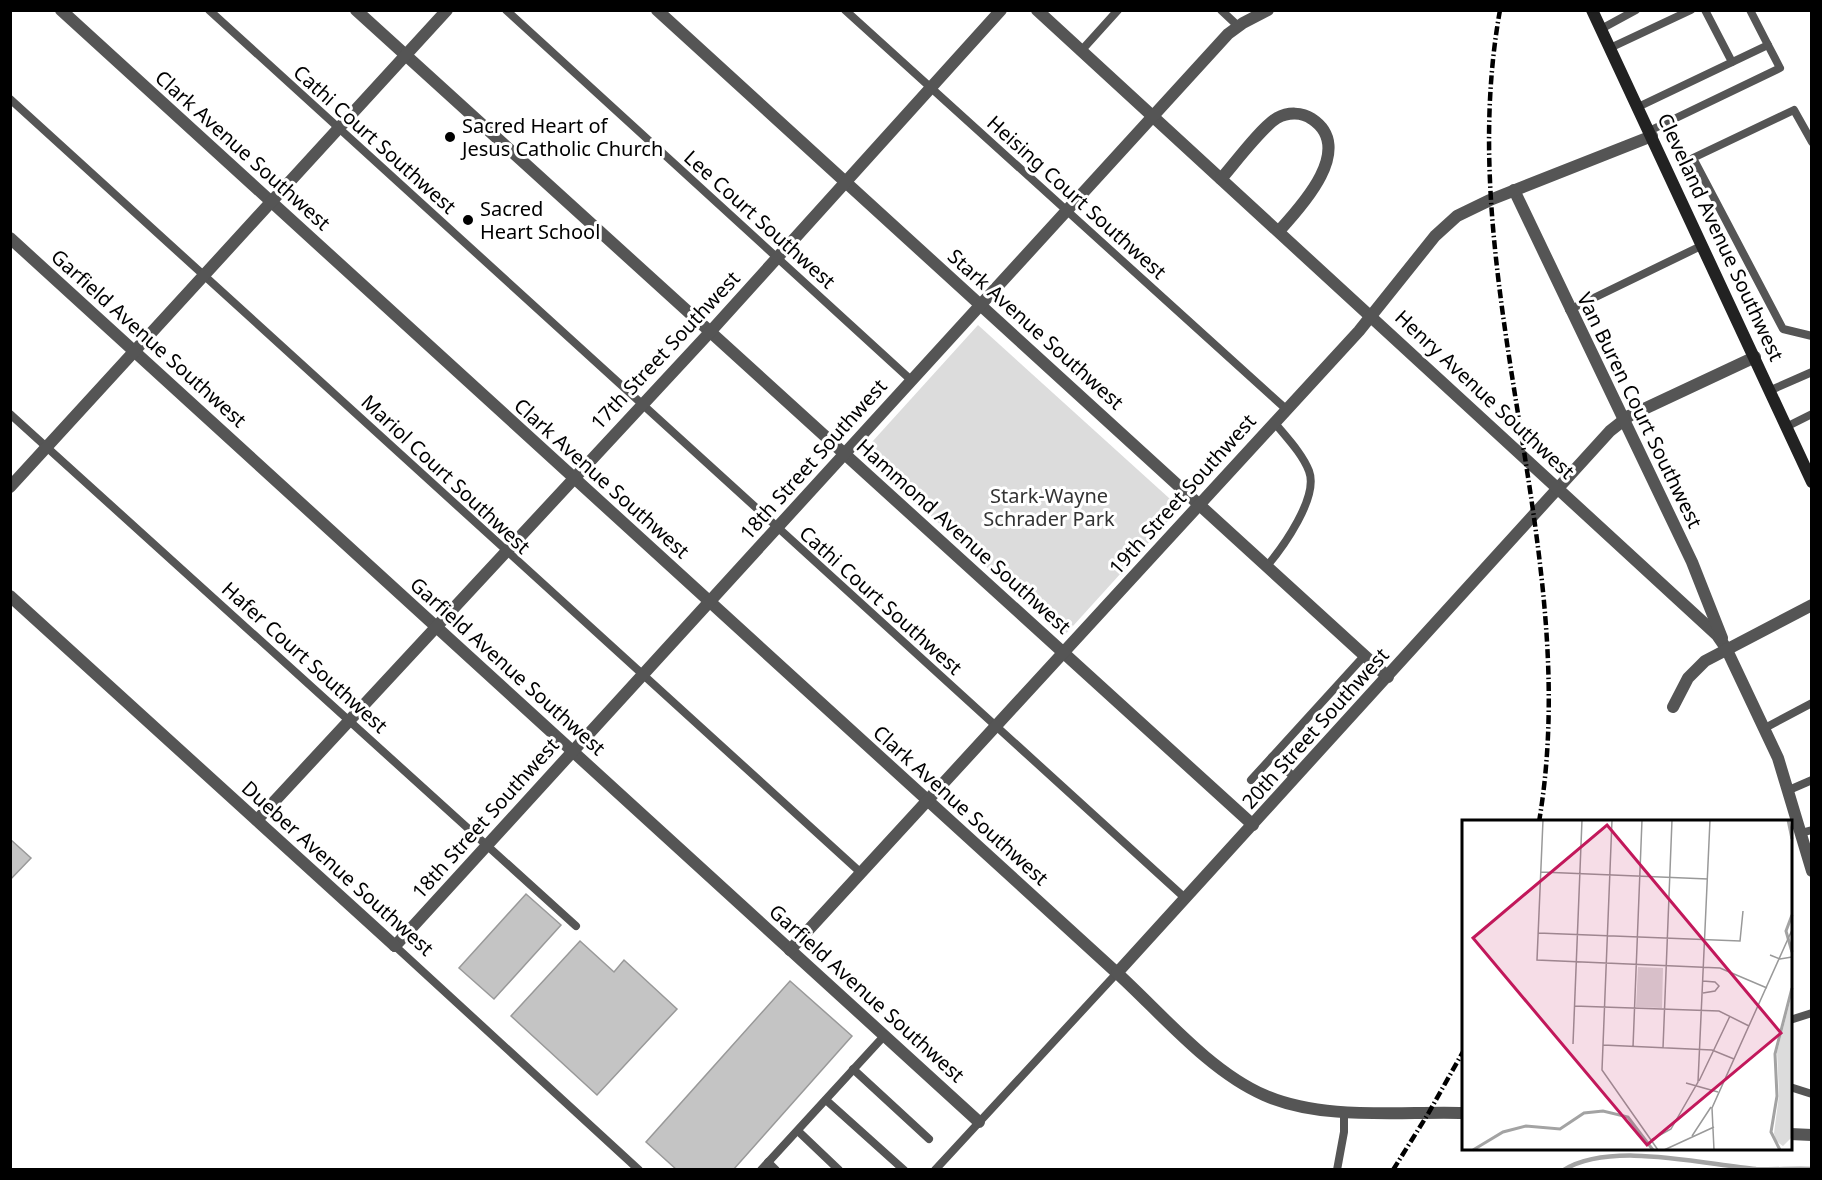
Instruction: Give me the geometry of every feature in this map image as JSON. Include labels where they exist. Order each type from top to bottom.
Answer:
[{"type":"main road","name":"Cleveland Avenue Southwest","points":[[1592,10],[1812,482]]},
{"type":"street","name":"Clark Avenue Southwest","points":[[61,10],[1215,1064],[1266,1096],[1344,1112],[1462,1113]]},
{"type":"street","name":"Hammond Avenue Southwest","points":[[356,10],[1253,825]]},
{"type":"street","points":[[10,487],[447,10]]},
{"type":"street","name":"Stark Avenue Southwest","points":[[657,10],[1388,677]]},
{"type":"street","name":"17th Street Southwest","points":[[257,820],[711,331],[1001,10]]},
{"type":"street","name":"Henry Avenue Southwest","points":[[1037,10],[1705,623],[1726,648],[1765,728],[1806,832],[1812,871]]},
{"type":"street","name":"18th Street Southwest","points":[[395,946],[1153,116],[1238,26],[1268,10]]},
{"type":"street","points":[[1221,179],[1275,120],[1287,114],[1304,114],[1322,128],[1327,143],[1327,160],[1312,195],[1279,231]]},
{"type":"street","name":"19th Street Southwest","points":[[789,950],[1372,316],[1426,246],[1449,222],[1473,207],[1650,134]]},
{"type":"street","name":"Van Buren Court Southwest","points":[[1514,190],[1569,310],[1692,562],[1726,648]]},
{"type":"street","name":"Garfield Avenue Southwest","points":[[10,238],[979,1122]]},
{"type":"street","name":"20th Street Southwest","points":[[1117,973],[1623,419],[1755,357]]},
{"type":"street","name":"Dueber Avenue Southwest","points":[[10,596],[395,946]]},
{"type":"street","points":[[1672,707],[1693,672],[1726,648],[1812,605]]},
{"type":"street","points":[[1792,1134],[1812,1135]]},
{"type":"lane","name":"Cathi Court Southwest","points":[[209,10],[1185,898]]},
{"type":"lane","name":"Lee Court Southwest","points":[[506,10],[912,380]]},
{"type":"lane","name":"Heising Court Southwest","points":[[845,10],[1286,409]]},
{"type":"lane","points":[[1081,51],[1118,10]]},
{"type":"lane","points":[[1221,10],[1238,26]]},
{"type":"lane","points":[[1610,48],[1691,10]]},
{"type":"lane","points":[[1705,10],[1732,62]]},
{"type":"lane","points":[[1650,134],[1780,68],[1750,10]]},
{"type":"lane","points":[[1601,28],[1633,11]]},
{"type":"lane","points":[[1638,107],[1768,45]]},
{"type":"lane","name":"Mariol Court Southwest","points":[[10,99],[860,872]]},
{"type":"lane","points":[[1812,142],[1794,110],[1693,159],[1783,329],[1812,336]]},
{"type":"lane","points":[[1569,310],[1703,245]]},
{"type":"lane","points":[[1771,390],[1812,372]]},
{"type":"lane","name":"Hafer Court Southwest","points":[[10,414],[576,926]]},
{"type":"lane","points":[[1786,427],[1812,414]]},
{"type":"lane","points":[[1267,567],[1283,547],[1309,494],[1310,472],[1294,446],[1274,422]]},
{"type":"lane","points":[[1251,780],[1365,655]]},
{"type":"lane","points":[[1765,728],[1812,703]]},
{"type":"lane","points":[[1272,757],[1295,778]]},
{"type":"lane","points":[[1789,790],[1812,780]]},
{"type":"lane","name":"Dueber Avenue Southwest","points":[[395,946],[639,1170]]},
{"type":"lane","name":"20th Street Southwest","points":[[935,1170],[1117,973]]},
{"type":"lane","points":[[1792,1020],[1812,1013]]},
{"type":"lane","points":[[761,1170],[884,1036]]},
{"type":"lane","points":[[853,1069],[928,1139]]},
{"type":"lane","points":[[1792,1087],[1812,1094]]},
{"type":"lane","points":[[826,1100],[904,1170]]},
{"type":"lane","points":[[1337,1170],[1344,1132],[1344,1112]]},
{"type":"lane","points":[[798,1131],[839,1170]]},
{"type":"lane","points":[[768,1162],[776,1170]]},
{"type":"green space","name":"Stark-Wayne Schrader Park","points":[[978,325],[1180,508],[1063,637],[862,453]]},
{"type":"building","points":[[10,839],[31,858],[10,880]]},
{"type":"building","points":[[526,894],[561,925],[494,999],[459,968]]},
{"type":"building","points":[[580,941],[614,972],[624,960],[677,1009],[597,1095],[511,1016]]},
{"type":"building","points":[[790,981],[852,1036],[733,1170],[677,1170],[646,1142]]},
{"type":"waterway","points":[[1564,1170],[1583,1161],[1631,1156],[1684,1159],[1756,1169],[1812,1169]]},
{"type":"railway","points":[[1500,10],[1489,112],[1492,213],[1503,315],[1534,517],[1545,619],[1549,720],[1539,820]]},
{"type":"railway","points":[[1393,1170],[1462,1054]]},
{"type":"place","name":"Sacred Heart of Jesus Catholic Church","points":[[450,137]]},
{"type":"place","name":"Sacred Heart School","points":[[468,220]]}]
